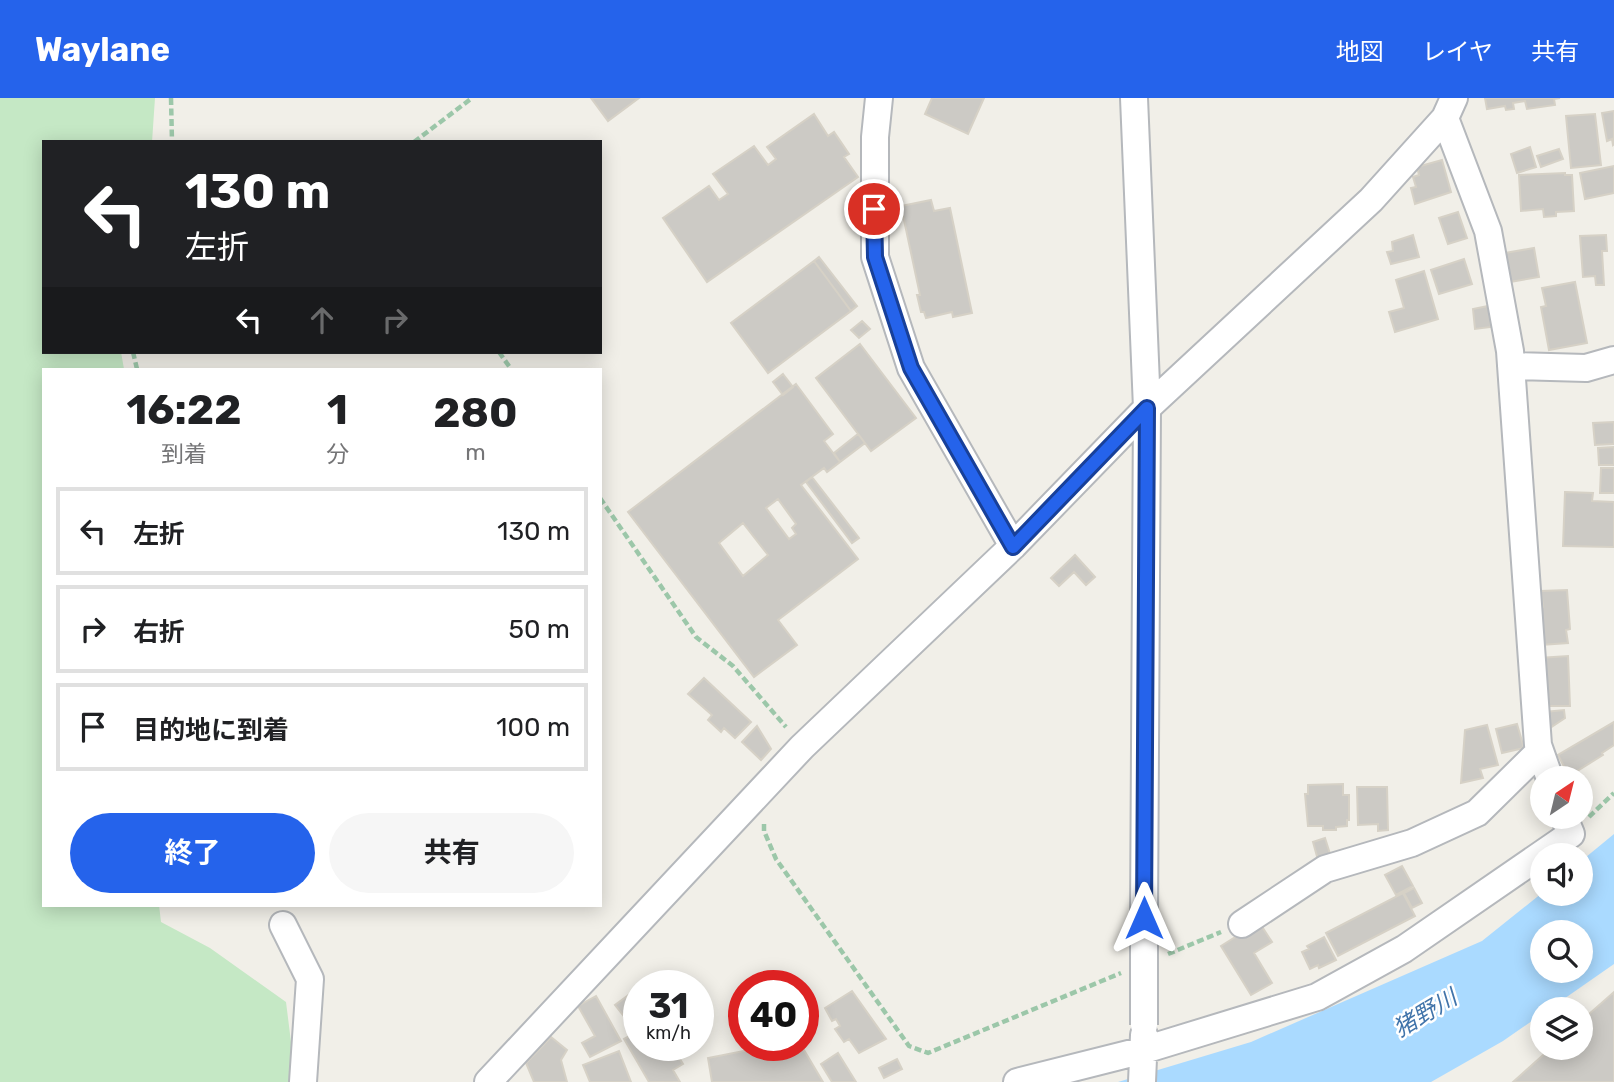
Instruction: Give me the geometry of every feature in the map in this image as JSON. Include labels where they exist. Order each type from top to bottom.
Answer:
[{"type":"street","points":[[879,98],[874,137],[875,257],[911,368],[1013,547]]},
{"type":"street","points":[[1134,98],[1147,408],[1142,1082]]},
{"type":"street","points":[[488,1082],[802,747],[1013,547],[1147,408],[1371,200],[1450,108]]},
{"type":"street","points":[[1450,108],[1488,231],[1511,366],[1540,751],[1545,766]]},
{"type":"street","points":[[1511,366],[1586,368],[1614,360]]},
{"type":"street","points":[[1242,924],[1325,869],[1412,843],[1477,813],[1540,751]]},
{"type":"street","points":[[1017,1082],[1144,1038],[1317,996],[1404,949],[1571,834],[1569,830]]},
{"type":"street","points":[[283,925],[310,979],[303,1082]]},
{"type":"path","points":[[171,98],[172,140]]},
{"type":"path","points":[[417,140],[472,98]]},
{"type":"path","points":[[602,501],[696,637],[733,666],[802,747]]},
{"type":"path","points":[[766,785],[764,831],[776,859],[909,1046],[928,1054],[1127,971]]},
{"type":"path","points":[[1165,955],[1242,924]]},
{"type":"green space","points":[[0,98],[155,98],[152,140],[42,140],[42,354],[121,354],[124,368],[42,368],[42,907],[159,907],[161,922],[210,948],[286,1002],[296,1082],[0,1082]]},
{"type":"water","name":"猪野川","points":[[1614,834],[1614,964],[1593,979],[1593,920],[1530,920],[1530,983],[1587,983],[1567,997],[1530,997],[1530,1022],[1431,1082],[1118,1082],[1251,1042],[1482,941],[1530,903],[1530,906],[1593,906],[1593,851]]},
{"type":"building","points":[[591,98],[639,98],[608,121]]},
{"type":"building","points":[[932,98],[984,98],[968,134],[925,114]]},
{"type":"building","points":[[1485,98],[1560,98],[1554,99],[1555,105],[1527,109],[1525,101],[1513,103],[1514,109],[1506,110],[1505,106],[1487,109]]},
{"type":"building","points":[[1614,111],[1613,145],[1612,139],[1607,141],[1602,113]]},
{"type":"building","points":[[814,114],[828,136],[834,132],[849,154],[844,157],[858,177],[707,282],[663,218],[709,186],[719,200],[728,194],[713,174],[754,146],[768,165],[776,159],[767,147]]},
{"type":"building","points":[[1595,114],[1601,165],[1571,168],[1566,116]]},
{"type":"building","points":[[1530,147],[1536,167],[1517,173],[1511,154]]},
{"type":"building","points":[[1559,149],[1563,159],[1541,167],[1537,156]]},
{"type":"building","points":[[1442,160],[1451,192],[1415,204],[1411,188],[1416,187],[1413,177],[1419,175],[1417,167]]},
{"type":"building","points":[[1614,166],[1614,193],[1585,199],[1580,173]]},
{"type":"building","points":[[1519,175],[1572,175],[1574,211],[1556,212],[1556,216],[1544,217],[1543,209],[1521,211]]},
{"type":"building","points":[[931,200],[934,211],[950,208],[972,313],[953,317],[952,312],[926,318],[924,312],[921,312],[917,295],[920,295],[901,206]]},
{"type":"building","points":[[1458,212],[1467,238],[1448,244],[1439,218]]},
{"type":"building","points":[[1413,235],[1419,257],[1391,264],[1387,252],[1393,251],[1392,242]]},
{"type":"building","points":[[1606,235],[1607,251],[1602,251],[1604,285],[1596,285],[1595,276],[1583,277],[1580,236]]},
{"type":"building","points":[[1534,248],[1539,277],[1504,283],[1499,254]]},
{"type":"building","points":[[819,257],[857,306],[851,311],[814,261]]},
{"type":"building","points":[[1464,259],[1472,284],[1439,294],[1431,270]]},
{"type":"building","points":[[814,261],[851,311],[768,373],[731,323]]},
{"type":"building","points":[[1424,271],[1438,319],[1395,332],[1389,312],[1404,308],[1396,280]]},
{"type":"building","points":[[1575,282],[1587,343],[1549,350],[1541,307],[1546,306],[1542,288]]},
{"type":"building","points":[[1488,306],[1491,327],[1475,329],[1473,309]]},
{"type":"building","points":[[862,321],[870,329],[859,338],[851,330]]},
{"type":"building","points":[[860,344],[916,418],[871,451],[816,378]]},
{"type":"building","points":[[783,374],[793,387],[783,395],[773,382]]},
{"type":"building","points":[[796,384],[833,434],[824,441],[840,462],[827,472],[824,468],[801,485],[858,559],[778,620],[797,645],[754,677],[628,512]],"holes":[[[778,499],[796,524],[792,528],[796,534],[789,539],[766,508]],[[743,523],[768,555],[743,576],[719,543]]]},
{"type":"building","points":[[1614,422],[1614,444],[1595,445],[1593,423]]},
{"type":"building","points":[[858,434],[865,443],[840,462],[834,453]]},
{"type":"building","points":[[1614,447],[1614,465],[1599,465],[1598,448]]},
{"type":"building","points":[[1601,468],[1614,468],[1614,493],[1600,493]]},
{"type":"building","points":[[812,477],[859,538],[852,543],[806,482]]},
{"type":"building","points":[[1565,492],[1593,493],[1592,501],[1614,502],[1614,547],[1563,546]]},
{"type":"building","points":[[1075,555],[1095,577],[1086,585],[1074,572],[1059,586],[1051,578]]},
{"type":"building","points":[[1567,590],[1570,629],[1566,630],[1568,643],[1541,645],[1537,608],[1543,607],[1541,591]]},
{"type":"building","points":[[1568,656],[1570,706],[1548,706],[1539,658]]},
{"type":"building","points":[[704,678],[751,722],[735,738],[724,728],[721,732],[708,720],[712,715],[688,694]]},
{"type":"building","points":[[1564,710],[1565,718],[1547,730],[1545,712]]},
{"type":"building","points":[[1614,722],[1614,745],[1585,766],[1564,766],[1558,755]]},
{"type":"building","points":[[1517,724],[1524,748],[1502,753],[1496,729]]},
{"type":"building","points":[[1487,725],[1498,765],[1480,769],[1483,778],[1461,783],[1465,730]]},
{"type":"building","points":[[757,726],[771,749],[761,760],[742,742]]},
{"type":"building","points":[[1343,784],[1343,795],[1349,795],[1347,826],[1336,827],[1336,830],[1323,830],[1323,826],[1308,826],[1305,794],[1308,794],[1308,785]]},
{"type":"building","points":[[1357,787],[1387,787],[1388,830],[1378,831],[1378,824],[1358,825]]},
{"type":"building","points":[[1325,838],[1331,857],[1318,860],[1313,842]]},
{"type":"building","points":[[1402,866],[1413,886],[1396,895],[1385,875]]},
{"type":"building","points":[[1414,888],[1422,903],[1412,908],[1404,893]]},
{"type":"building","points":[[1403,893],[1415,916],[1338,956],[1326,933]]},
{"type":"building","points":[[1259,922],[1272,942],[1254,953],[1272,983],[1251,995],[1221,946]]},
{"type":"building","points":[[1324,937],[1336,960],[1310,969],[1302,952],[1309,949],[1307,946]]},
{"type":"building","points":[[852,991],[886,1039],[859,1053],[849,1039],[844,1042],[835,1029],[840,1026],[836,1019],[832,1021],[825,1008]]},
{"type":"building","points":[[1614,992],[1614,1082],[1513,1082],[1538,1060],[1593,1060],[1593,1011]]},
{"type":"building","points":[[596,996],[621,1041],[590,1057],[582,1043],[595,1036],[578,1006]]},
{"type":"building","points":[[623,999],[623,1015],[615,1005]]},
{"type":"building","points":[[551,1037],[567,1050],[561,1060],[567,1082],[534,1082],[526,1063]]},
{"type":"building","points":[[619,1051],[631,1082],[590,1082],[583,1065]]},
{"type":"building","points":[[838,1053],[856,1082],[832,1082],[821,1064]]},
{"type":"building","points":[[728,1054],[728,1061],[811,1061],[823,1082],[712,1082],[708,1061],[714,1061],[714,1057]]},
{"type":"building","points":[[897,1059],[902,1069],[884,1078],[879,1068]]},
{"type":"building","points":[[637,1061],[681,1061],[683,1064],[673,1070],[680,1082],[649,1082]]},
{"type":"route","points":[[874,209],[875,257],[911,368],[1013,547],[1147,408],[1144,918]]}]
